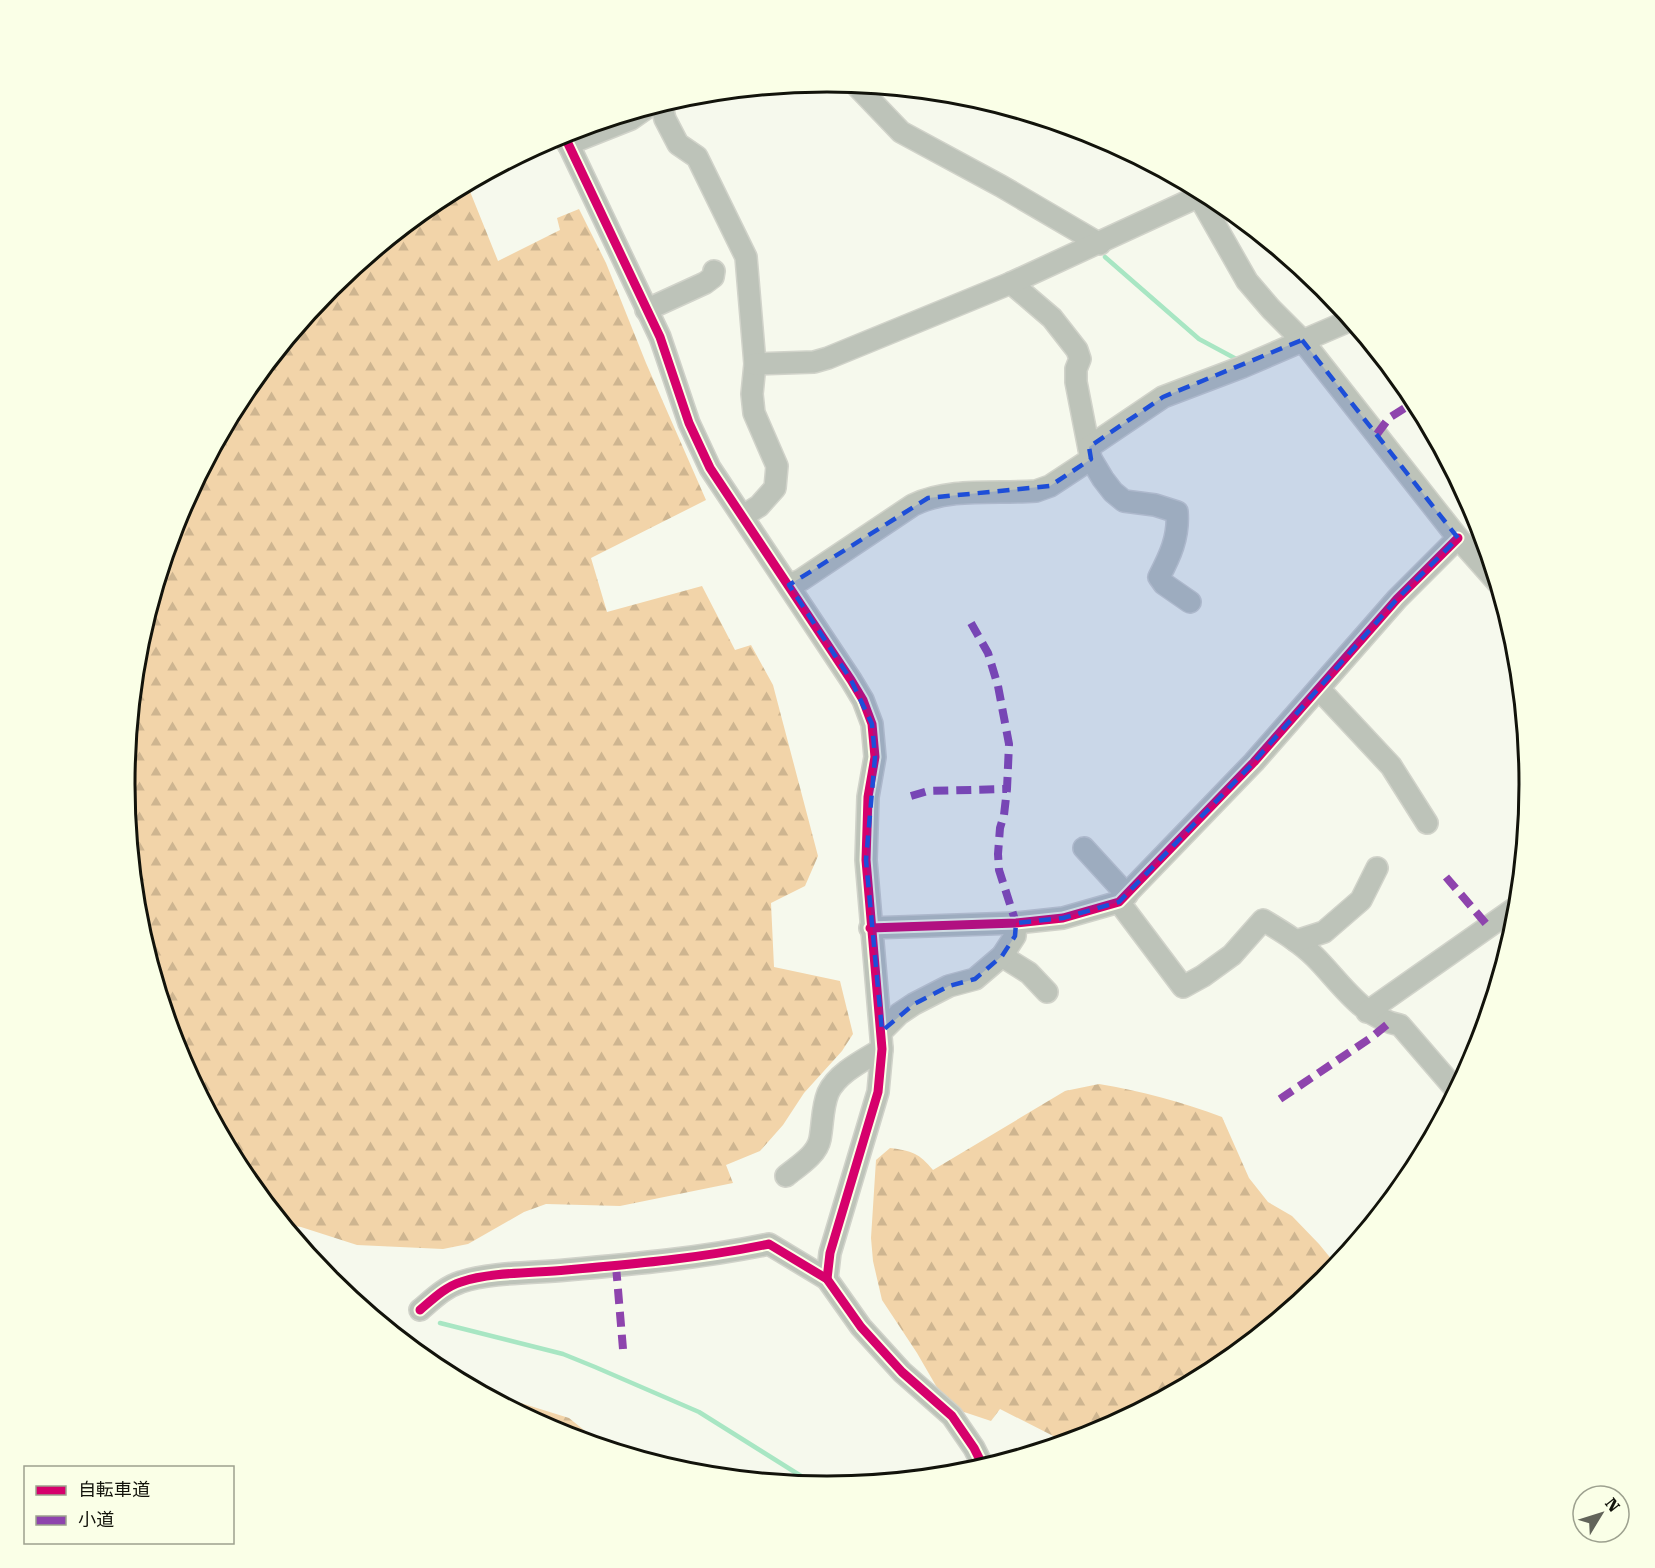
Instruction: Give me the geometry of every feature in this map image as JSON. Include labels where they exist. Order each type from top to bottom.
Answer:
[{"type":"street","points":[[863,93],[901,132],[1001,186],[1100,244]]},
{"type":"street","points":[[663,112],[678,144],[697,157],[746,257],[755,364],[752,394],[754,413],[777,466],[775,488],[759,506],[743,516]]},
{"type":"street","points":[[567,142],[660,337],[689,423],[710,468],[851,680],[863,700],[872,723],[875,757],[868,797],[866,860],[870,928],[882,1040],[878,1092],[830,1253],[827,1279]]},
{"type":"street","points":[[755,364],[814,362],[828,358],[1100,244],[1193,196]]},
{"type":"street","points":[[1207,205],[1247,281],[1302,340],[1458,538],[1485,569]]},
{"type":"street","points":[[646,310],[705,283],[713,277],[714,271]]},
{"type":"street","points":[[1011,283],[1052,318],[1077,350],[1080,359],[1076,369],[1076,382],[1090,453],[1108,485],[1124,501],[1155,505],[1177,512],[1178,523],[1173,552],[1159,577],[1164,584],[1190,602]]},
{"type":"street","points":[[789,585],[801,580],[913,505],[928,498],[944,495],[1036,491],[1050,486],[1163,397],[1242,367],[1344,323]]},
{"type":"street","points":[[870,928],[1016,923],[1063,918],[1123,898],[1254,762],[1397,599],[1458,538]]},
{"type":"street","points":[[1319,689],[1391,766],[1427,823]]},
{"type":"street","points":[[1084,848],[1123,898],[1183,987],[1232,955],[1263,920],[1296,941],[1314,956],[1367,1012],[1389,1023],[1400,1025],[1451,1085]]},
{"type":"street","points":[[1296,941],[1324,932],[1361,900],[1377,868]]},
{"type":"street","points":[[1367,1012],[1508,913]]},
{"type":"street","points":[[786,1176],[810,1157],[820,1141],[822,1115],[829,1091],[841,1077],[882,1040],[899,1014],[949,986],[975,979],[1002,956],[1015,936],[1016,923]]},
{"type":"street","points":[[1002,956],[1029,973],[1047,992]]},
{"type":"street","points":[[420,1310],[442,1290],[462,1281],[616,1266],[714,1254],[769,1244],[827,1279],[861,1327],[902,1372],[952,1416],[980,1459]]},
{"type":"highlighted area","points":[[1302,340],[1458,538],[1397,599],[1254,762],[1119,902],[1063,918],[1016,923],[1015,936],[1002,956],[975,979],[949,986],[914,1004],[882,1031],[866,860],[875,757],[872,724],[851,680],[789,585],[928,498],[1050,486],[1091,459],[1089,447],[1163,397]]},
{"type":"green space","points":[[470,191],[498,261],[560,230],[557,218],[579,209],[606,263],[646,363],[706,500],[591,558],[607,612],[702,586],[735,650],[751,645],[773,685],[818,856],[805,886],[771,903],[774,967],[840,981],[853,1034],[842,1051],[804,1093],[783,1125],[760,1151],[726,1165],[733,1183],[620,1206],[546,1204],[524,1212],[468,1244],[443,1249],[357,1245],[295,1226],[252,1169],[206,1090],[172,1007],[148,919],[136,829],[136,739],[148,649],[159,605],[188,519],[206,478],[228,438],[278,362],[338,294],[406,235]]},
{"type":"green space","points":[[1099,1084],[1192,1106],[1222,1117],[1249,1178],[1268,1202],[1292,1216],[1331,1259],[1284,1305],[1212,1360],[1134,1405],[1056,1438],[1000,1409],[991,1421],[958,1410],[939,1391],[882,1300],[873,1261],[871,1238],[876,1160],[890,1148],[919,1156],[933,1170],[1065,1091]]},
{"type":"green space","points":[[512,1400],[569,1418],[589,1434]]},
{"type":"waterway","points":[[1105,257],[1199,339],[1240,361]]},
{"type":"waterway","points":[[440,1323],[563,1354],[595,1367],[699,1412],[800,1475]]},
{"type":"marked path","points":[[1377,434],[1389,418],[1408,406]]},
{"type":"marked path","points":[[971,623],[988,653],[998,686],[1009,744],[1007,789],[998,854],[999,870],[1016,923]]},
{"type":"marked path","points":[[911,796],[928,791],[1007,789]]},
{"type":"marked path","points":[[1446,877],[1488,926]]},
{"type":"marked path","points":[[1280,1099],[1389,1023]]},
{"type":"marked path","points":[[616,1266],[623,1349]]},
{"type":"cycle path","points":[[567,142],[660,337],[689,423],[710,468],[851,680],[863,700],[872,724],[875,757],[868,797],[866,860],[882,1049],[878,1092],[830,1253],[827,1279]]},
{"type":"cycle path","points":[[870,928],[1016,923],[1063,918],[1119,902],[1254,762],[1397,599],[1458,538]]},
{"type":"cycle path","points":[[420,1310],[450,1287],[485,1276],[668,1260],[769,1244],[827,1279],[861,1327],[902,1372],[952,1416],[980,1459]]}]
